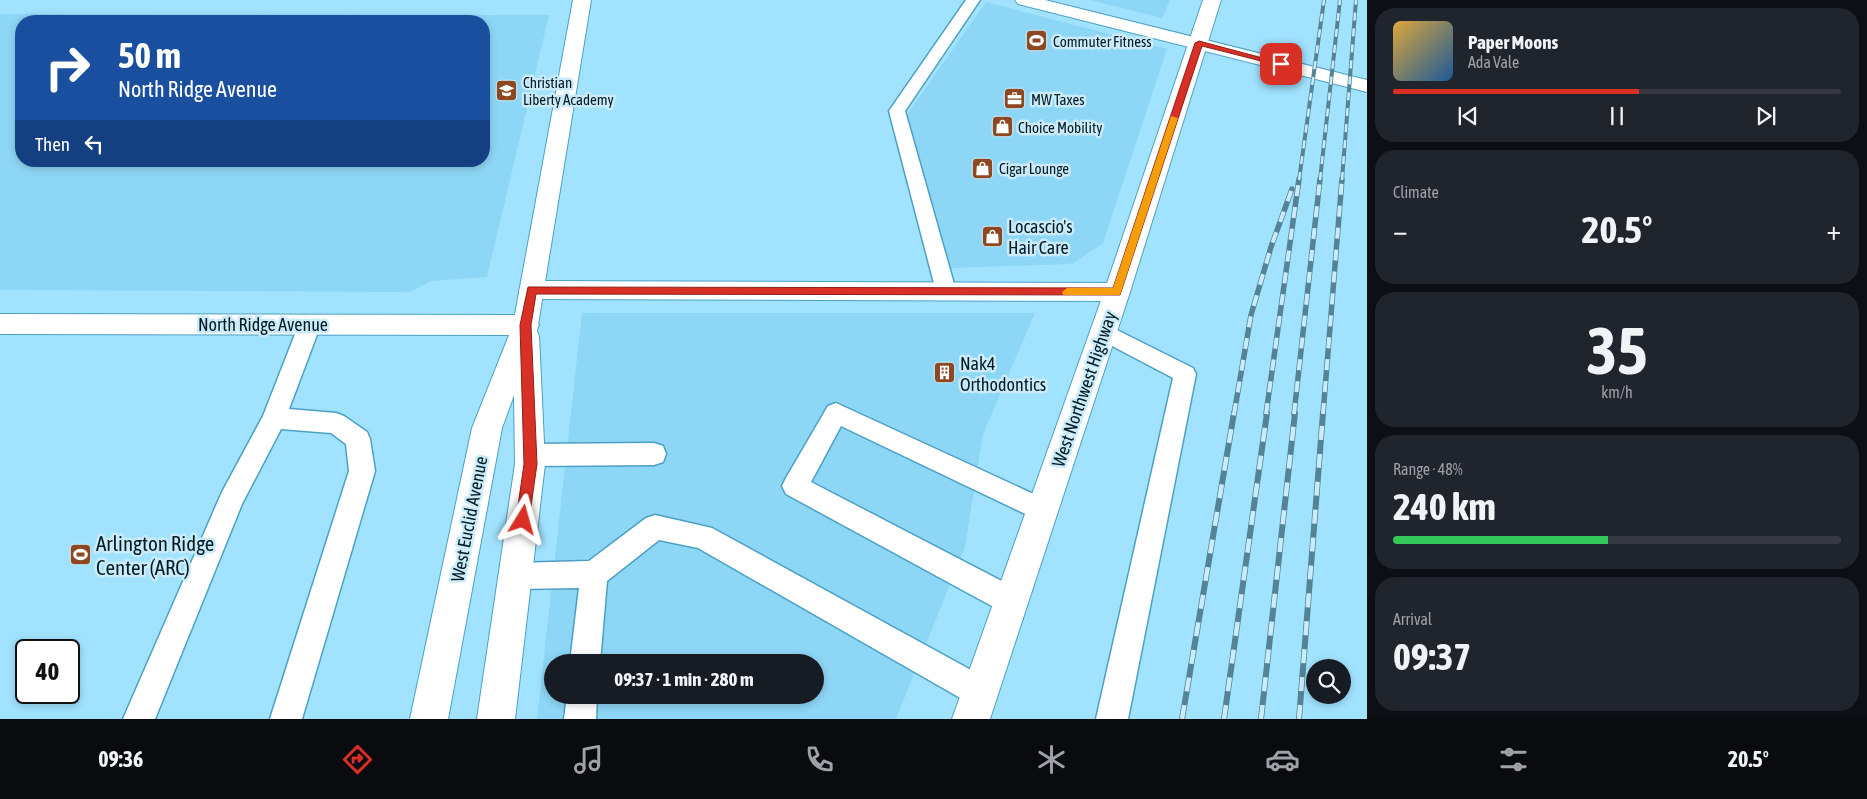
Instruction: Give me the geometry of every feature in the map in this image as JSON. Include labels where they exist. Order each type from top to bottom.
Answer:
[{"type":"street","name":"West Euclid Avenue","points":[[430,719],[487,428],[526,325],[582,0]]},
{"type":"street","points":[[1024,0],[1367,86]]},
{"type":"street","name":"West Northwest Highway","points":[[971,719],[1103,331],[1212,0]]},
{"type":"street","points":[[532,290],[1116,292]]},
{"type":"street","name":"North Ridge Avenue","points":[[0,324],[526,325]]},
{"type":"street","name":"West Euclid Avenue","points":[[496,719],[530,455],[526,325]]},
{"type":"lane","points":[[946,292],[897,111],[973,0]]},
{"type":"lane","points":[[138,719],[231,500],[274,418],[310,324]]},
{"type":"lane","points":[[1103,331],[1185,374],[1112,719]]},
{"type":"lane","points":[[1011,601],[795,486],[836,414],[1042,510]]},
{"type":"lane","points":[[274,418],[336,423],[358,438],[362,471],[286,719]]},
{"type":"lane","points":[[530,455],[654,454]]},
{"type":"lane","points":[[515,576],[594,574],[655,527],[703,537],[980,692]]},
{"type":"lane","points":[[587,654],[594,574]]},
{"type":"lane","points":[[580,719],[581,704]]},
{"type":"shaded area","points":[[1089,0],[1170,0],[1162,18]]},
{"type":"shaded area","points":[[986,2],[1167,49],[1103,243],[1072,264],[951,268],[906,116]]},
{"type":"shaded area","name":"Christian Liberty Academy","points":[[0,14],[549,15],[487,277],[431,281],[410,292],[0,290]]},
{"type":"shaded area","points":[[582,313],[1035,313],[983,434],[965,547],[896,719],[537,719],[544,656],[544,704],[824,704],[824,654],[544,654]]},
{"type":"railway","points":[[1299,180],[1324,0]]},
{"type":"railway","points":[[1320,180],[1340,0]]},
{"type":"railway","points":[[1342,180],[1356,0]]},
{"type":"railway","points":[[1266,414],[1299,179]]},
{"type":"railway","points":[[1294,414],[1320,179]]},
{"type":"railway","points":[[1323,414],[1342,179]]},
{"type":"railway","points":[[1234,414],[1251,315],[1271,247],[1292,189]]},
{"type":"railway","points":[[1182,719],[1234,413]]},
{"type":"railway","points":[[1224,719],[1267,413]]},
{"type":"railway","points":[[1261,719],[1295,413]]},
{"type":"railway","points":[[1299,719],[1323,413]]},
{"type":"slow traffic","points":[[1067,292],[1116,292],[1174,118]]},
{"type":"place","name":"Commuter Fitness","points":[[1037,41]]},
{"type":"place","name":"Christian Liberty Academy","points":[[507,91]]},
{"type":"place","name":"MW Taxes","points":[[1015,99]]},
{"type":"place","name":"Choice Mobility","points":[[1002,127]]},
{"type":"place","name":"Cigar Lounge","points":[[983,168]]},
{"type":"place","name":"Locascio's Hair Care","points":[[992,236]]},
{"type":"place","name":"Nak4 Orthodontics","points":[[944,373]]},
{"type":"place","name":"Arlington Ridge Center (ARC)","points":[[80,555]]},
{"type":"route","points":[[523,520],[530,464],[526,325],[532,290],[1116,292],[1199,43],[1281,64]]}]
